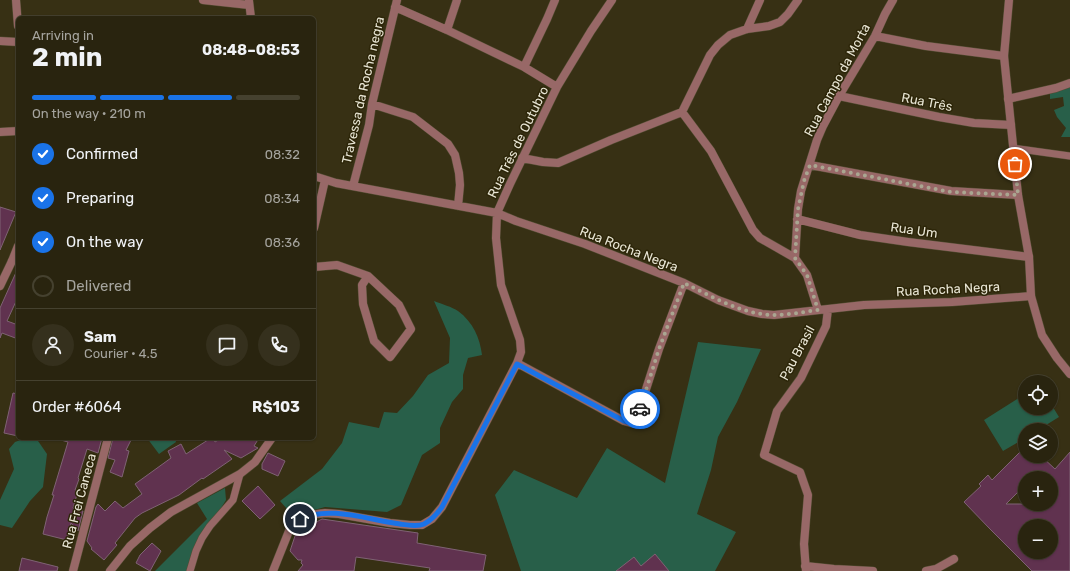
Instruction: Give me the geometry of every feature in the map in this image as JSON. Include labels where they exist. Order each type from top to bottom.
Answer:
[{"type":"street","points":[[16,0],[17,16]]},
{"type":"street","points":[[204,0],[249,2],[251,16]]},
{"type":"street","points":[[447,30],[457,0]]},
{"type":"street","points":[[524,67],[555,0]]},
{"type":"street","name":"Rua Três de Outubro","points":[[273,571],[291,526],[309,514],[339,514],[410,525],[422,524],[432,519],[442,507],[517,364],[521,352],[520,340],[501,285],[496,238],[497,213],[557,87],[590,30],[612,0]]},
{"type":"street","points":[[746,29],[760,0]]},
{"type":"street","points":[[522,158],[543,162],[558,162],[682,112],[710,55],[718,45],[730,35],[746,29],[769,26],[780,22],[798,0]]},
{"type":"street","name":"Rua Campo da Morta","points":[[795,258],[797,220],[801,191],[817,140],[840,96],[875,36],[893,0]]},
{"type":"street","points":[[1009,0],[1004,56],[1018,195],[1029,257],[1031,296],[1042,335],[1057,358],[1070,374]]},
{"type":"street","points":[[396,4],[524,67],[557,87]]},
{"type":"street","name":"Travessa da Rocha negra","points":[[353,186],[369,125],[372,104],[396,4]]},
{"type":"street","points":[[875,36],[926,46],[1004,56]]},
{"type":"street","points":[[0,41],[16,42]]},
{"type":"street","points":[[1008,99],[1056,88],[1070,83]]},
{"type":"street","name":"Rua Três","points":[[840,96],[938,117],[974,123],[1011,125]]},
{"type":"street","points":[[372,104],[413,117],[448,144],[455,155],[459,173],[460,184],[458,206]]},
{"type":"street","points":[[682,112],[711,151],[753,230],[760,238],[795,258],[807,275],[818,310]]},
{"type":"street","points":[[0,132],[16,131]]},
{"type":"street","points":[[810,165],[951,192],[1018,195]]},
{"type":"street","name":"Rua Rocha Negra","points":[[316,177],[353,186],[497,213],[516,221],[585,244],[684,283],[718,300],[748,311],[762,314],[774,315],[864,305],[952,302],[1031,296]]},
{"type":"street","points":[[316,219],[325,180]]},
{"type":"street","name":"Rua Um","points":[[797,220],[860,235],[1029,257]]},
{"type":"street","points":[[0,286],[15,259]]},
{"type":"street","points":[[316,267],[337,265],[368,276],[399,305],[411,328],[390,357],[374,341],[363,304],[362,285],[368,276]]},
{"type":"street","points":[[517,364],[624,421],[631,423],[635,421],[639,411],[659,349],[684,283]]},
{"type":"street","name":"Pau Brasil","points":[[806,568],[804,544],[808,496],[800,472],[764,455],[777,411],[800,378],[826,326],[828,309]]},
{"type":"street","name":"Rua Frei Caneca","points":[[73,571],[107,440]]},
{"type":"street","points":[[110,571],[130,546],[150,528],[171,512],[240,474],[255,462],[271,440]]},
{"type":"street","points":[[926,571],[936,569],[954,559]]},
{"type":"street","points":[[806,568],[873,571]]},
{"type":"lane","points":[[1013,148],[1070,156]]},
{"type":"lane","points":[[190,571],[202,538],[210,526],[233,500],[240,474]]},
{"type":"green space","points":[[1069,86],[1070,137],[1061,137],[1066,128],[1057,117],[1054,110],[1064,106],[1063,97],[1050,99],[1050,92]]},
{"type":"green space","points":[[434,301],[458,311],[468,320],[480,342],[482,355],[468,358],[463,375],[463,389],[452,402],[440,428],[440,443],[422,455],[401,505],[387,512],[325,507],[293,516],[280,501],[322,469],[342,443],[349,422],[379,428],[384,412],[397,413],[413,396],[428,375],[449,363],[450,338]]},
{"type":"green space","points":[[698,342],[761,349],[737,402],[718,437],[711,470],[697,514],[736,532],[715,571],[521,571],[495,495],[514,470],[577,498],[607,448],[665,483]]},
{"type":"green space","points":[[1018,398],[1018,415],[1058,415],[1059,417],[1049,423],[1018,423],[1018,442],[1003,451],[984,420]]},
{"type":"green space","points":[[20,440],[37,440],[47,454],[43,487],[30,501],[12,528],[0,525],[0,500],[14,469],[9,449],[15,442]]},
{"type":"green space","points":[[148,440],[176,440],[176,442],[159,454]]},
{"type":"green space","points":[[225,488],[226,500],[192,555],[188,571],[155,571],[207,519],[197,503]]},
{"type":"building","points":[[0,207],[16,212],[0,250]]},
{"type":"building","points":[[16,272],[16,301],[7,321],[16,324],[16,338],[2,333],[0,338],[0,308]]},
{"type":"building","points":[[13,393],[16,394],[16,436],[4,433]]},
{"type":"building","points":[[61,440],[101,440],[98,453],[87,449],[75,490],[78,491],[73,508],[83,511],[78,531],[71,523],[67,540],[43,534],[54,495],[52,495],[68,442]]},
{"type":"building","points":[[112,440],[131,440],[126,450],[129,451],[122,477],[110,472],[115,460],[108,458]]},
{"type":"building","points":[[208,440],[214,440],[215,442],[218,440],[258,440],[254,446],[258,448],[241,458],[224,450],[232,459],[179,495],[135,518],[115,543],[117,545],[104,560],[91,549],[92,548],[87,541],[98,504],[105,511],[115,501],[123,508],[142,494],[135,484],[171,458],[168,451],[181,444],[186,454]]},
{"type":"building","points":[[1070,452],[1070,571],[1032,571],[1020,559],[1058,559],[1058,519],[1018,519],[1018,557],[964,502],[981,486],[979,484],[988,475],[992,480],[1018,454],[1018,463],[1049,463],[1055,469]]},
{"type":"building","points":[[268,453],[285,461],[278,476],[262,469],[262,464]]},
{"type":"building","points":[[258,486],[275,505],[260,519],[242,501]]},
{"type":"building","points":[[322,519],[418,533],[417,543],[486,555],[483,571],[429,571],[430,568],[356,557],[354,571],[298,571],[303,565],[301,563],[302,560],[298,560],[290,551],[296,533]]},
{"type":"building","points":[[152,543],[161,551],[150,571],[136,563],[140,555]]},
{"type":"building","points":[[655,554],[669,571],[616,571],[634,557],[641,566]]},
{"type":"building","points":[[22,558],[58,567],[57,571],[19,571]]},
{"type":"way so far","points":[[640,409],[659,349],[684,283],[718,300],[748,311],[762,314],[774,315],[818,310],[807,275],[795,258],[795,237],[798,209],[801,191],[810,165],[951,192],[1018,195],[1015,164]]},
{"type":"route","points":[[300,519],[309,514],[325,513],[410,525],[422,524],[432,519],[442,507],[517,364],[624,421],[631,423],[634,422],[640,409]]}]
